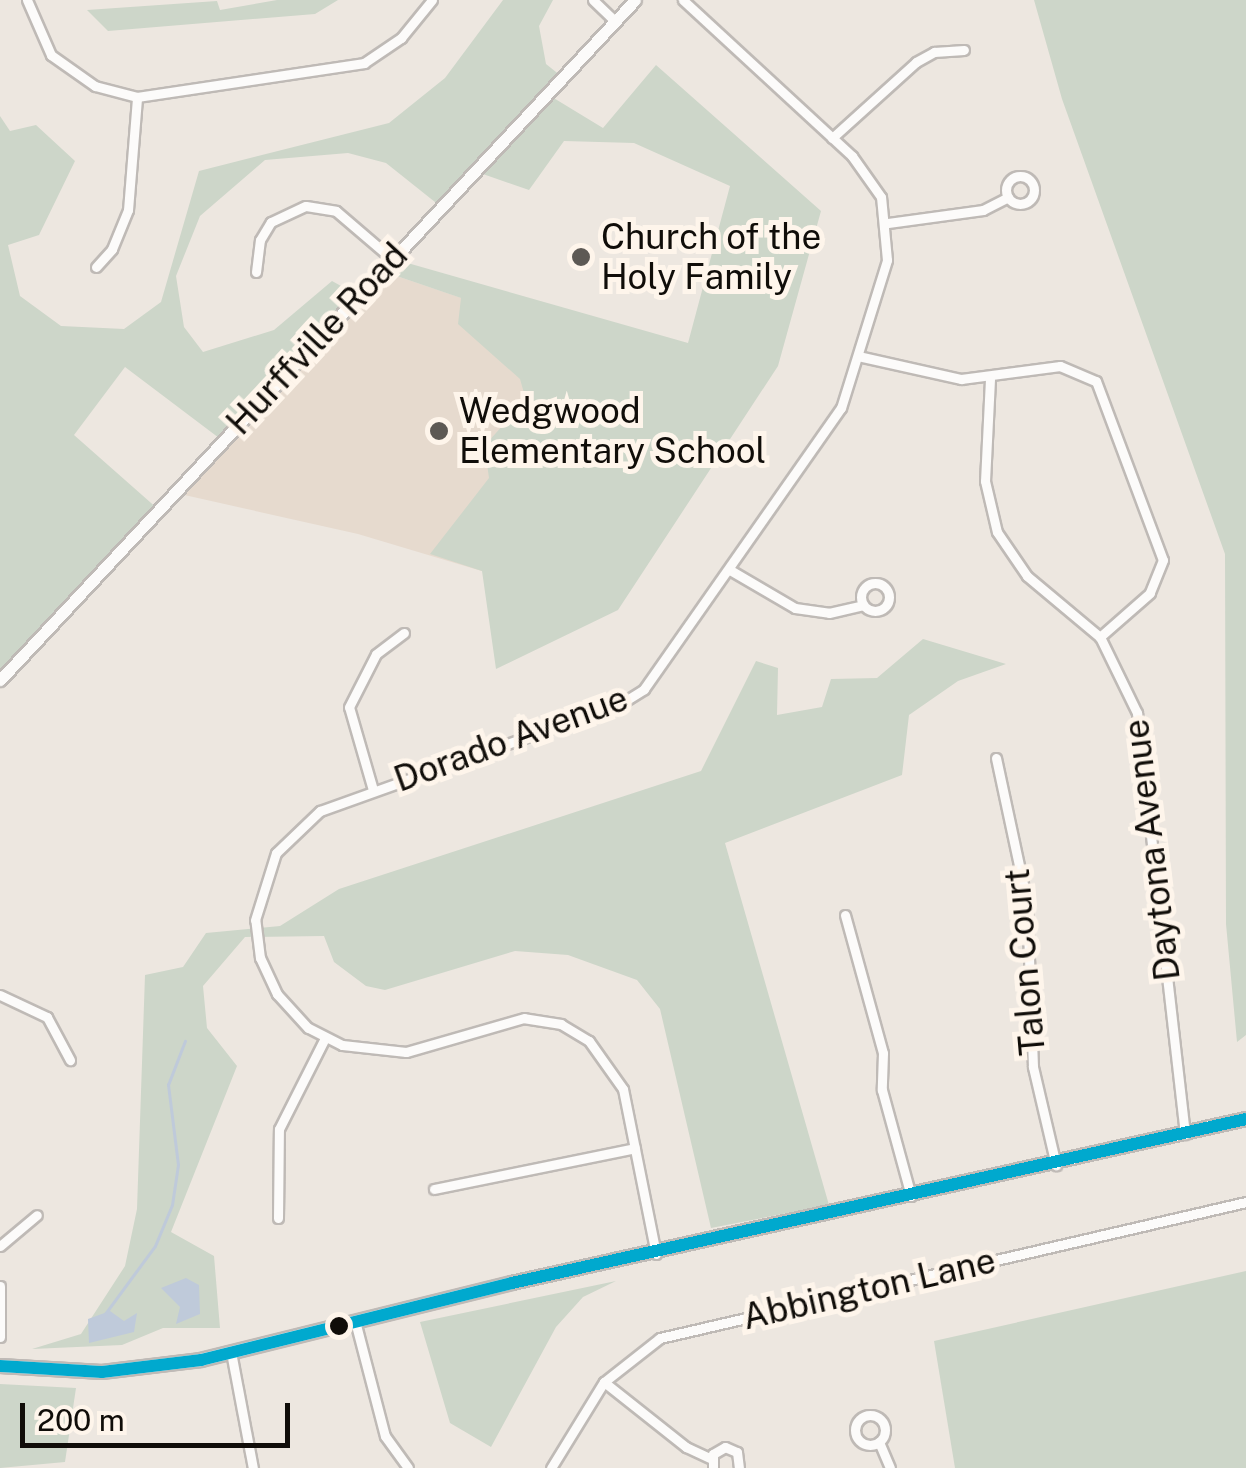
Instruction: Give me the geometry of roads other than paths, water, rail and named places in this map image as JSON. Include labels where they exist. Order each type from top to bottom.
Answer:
[{"type":"main road","points":[[0,1366],[130,1370],[231,1352],[1246,1120]]},
{"type":"street","points":[[27,0],[51,55],[96,86],[137,97],[364,63],[401,38],[432,0]]},
{"type":"street","points":[[594,0],[615,21]]},
{"type":"street","name":"Hurffville Road","points":[[0,680],[635,0]]},
{"type":"street","name":"Dorado Avenue","points":[[656,1254],[617,1075],[589,1042],[560,1024],[506,1020],[397,1053],[324,1038],[294,1016],[267,977],[256,933],[258,900],[272,860],[291,833],[320,811],[634,697],[730,570],[837,416],[886,260],[888,223],[873,181],[683,0]]},
{"type":"street","points":[[832,138],[916,62],[943,50],[964,50]]},
{"type":"street","points":[[96,267],[112,249],[128,210],[137,97]]},
{"type":"street","points":[[888,223],[984,210],[1008,198]]},
{"type":"street","points":[[256,272],[260,240],[271,222],[306,206],[336,211],[392,258]]},
{"type":"street","points":[[858,356],[927,374],[990,380],[1066,366],[1091,377],[1106,397],[1164,560],[1150,593],[1100,637]]},
{"type":"street","name":"Daytona Avenue","points":[[990,380],[985,482],[997,532],[1027,576],[1100,637],[1137,714],[1185,1134]]},
{"type":"street","points":[[730,570],[795,608],[829,614],[862,605]]},
{"type":"street","points":[[373,790],[350,722],[350,701],[376,654],[404,633]]},
{"type":"street","name":"Talon Court","points":[[996,758],[1027,903],[1033,1066],[1056,1165]]},
{"type":"street","points":[[845,915],[883,1053],[882,1090],[912,1198]]},
{"type":"street","points":[[0,995],[47,1017],[70,1060]]},
{"type":"street","points":[[278,1218],[278,1135],[324,1038]]},
{"type":"street","points":[[434,1189],[635,1148]]},
{"type":"street","name":"Abbington Lane","points":[[551,1468],[604,1382],[641,1349],[681,1332],[1246,1202]]},
{"type":"street","points":[[0,1246],[37,1214]]},
{"type":"street","points":[[0,1286],[0,1338]]},
{"type":"street","points":[[354,1321],[385,1436],[408,1468]]},
{"type":"street","points":[[231,1352],[252,1468]]},
{"type":"street","points":[[604,1382],[712,1463],[729,1447],[739,1456],[739,1468]]},
{"type":"street","points":[[879,1442],[890,1468]]},
{"type":"water","points":[[186,1278],[199,1285],[200,1314],[176,1324],[180,1307],[161,1288]]},
{"type":"water","points":[[110,1311],[124,1321],[137,1313],[134,1332],[89,1343],[88,1319]]},
{"type":"waterway","points":[[105,1314],[155,1246],[172,1205],[178,1165],[168,1085],[185,1041]]},
{"type":"place","name":"Church of the Holy Family","points":[[581,257]]},
{"type":"place","name":"Wedgwood Elementary School","points":[[439,431]]}]
